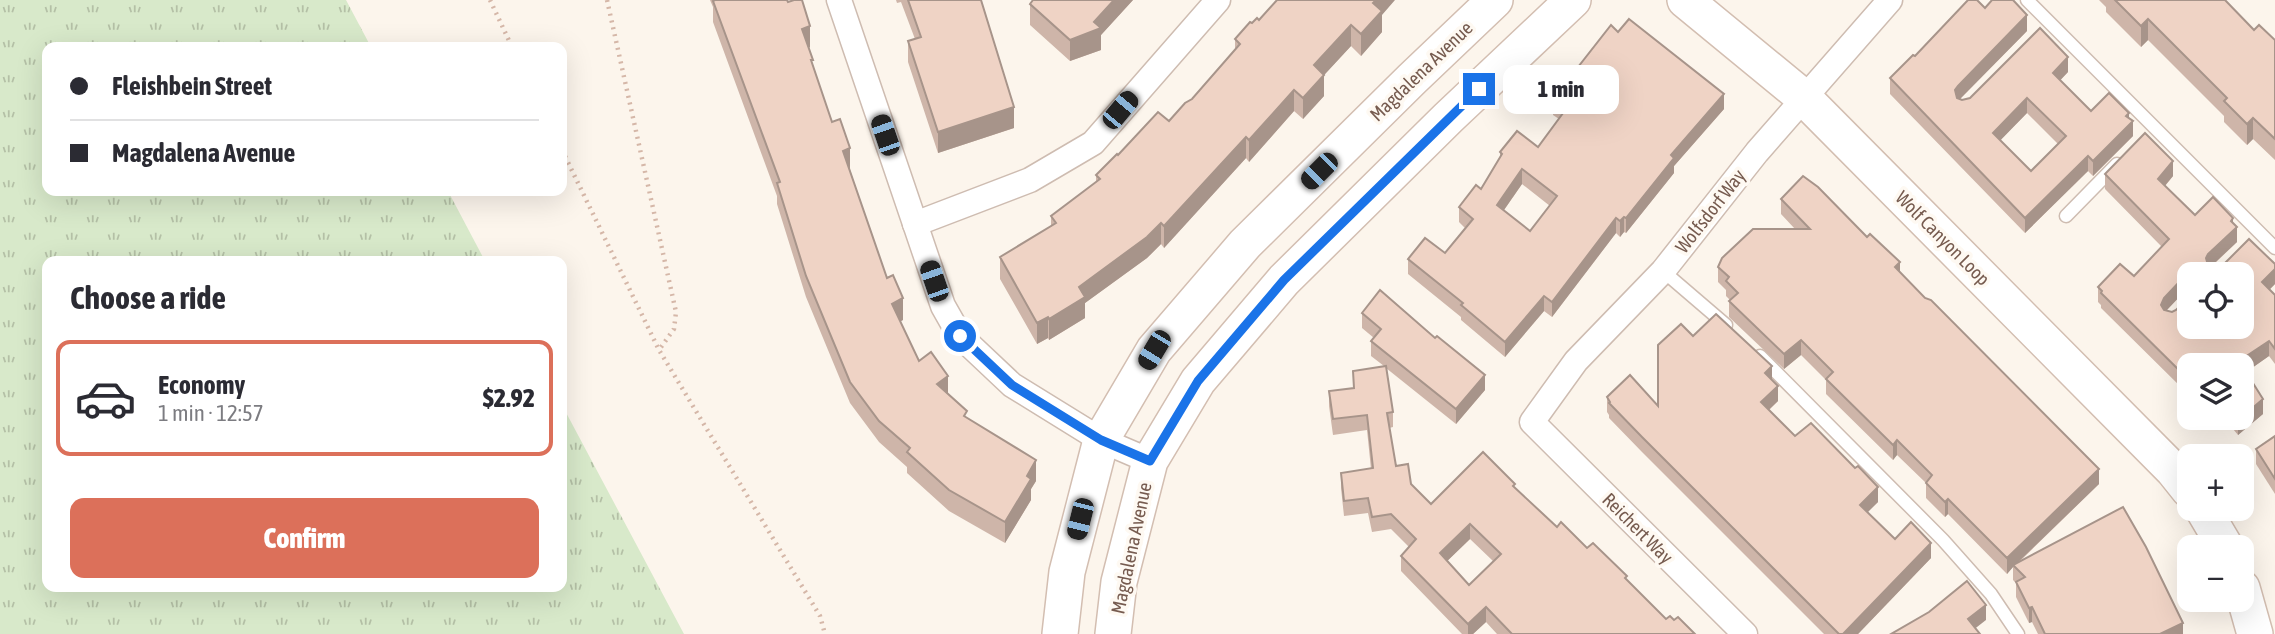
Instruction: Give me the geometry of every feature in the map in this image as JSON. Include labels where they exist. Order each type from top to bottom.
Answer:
[{"type":"street","points":[[839,0],[943,306],[960,336],[1012,385],[1101,440],[1150,461]]},
{"type":"street","points":[[915,224],[1030,180],[1093,143],[1217,0]]},
{"type":"street","name":"Magdalena Avenue","points":[[1059,634],[1067,572],[1101,440],[1154,350],[1245,244],[1495,0]]},
{"type":"street","name":"Magdalena Avenue","points":[[1113,634],[1119,582],[1150,461],[1198,381],[1284,280],[1448,118],[1573,0]]},
{"type":"street","name":"Wolf Canyon Loop","points":[[1685,0],[1803,97],[2177,475]]},
{"type":"street","name":"Wolfsdorf Way","points":[[1532,422],[1576,361],[1663,271],[1803,97],[1890,0]]},
{"type":"street","name":"Reichert Way","points":[[1532,422],[1745,634]]},
{"type":"street","points":[[2249,612],[2255,634]]},
{"type":"lane","points":[[2027,0],[2044,26],[2154,127],[2255,236],[2275,248]]},
{"type":"lane","points":[[2144,137],[2154,127]]},
{"type":"lane","points":[[2066,216],[2125,156]]},
{"type":"lane","points":[[1663,271],[1734,332]]},
{"type":"lane","points":[[1748,345],[1943,540],[1991,594],[2018,634]]},
{"type":"path","points":[[490,0],[510,42]]},
{"type":"path","points":[[607,0],[676,312],[674,329],[659,350]]},
{"type":"path","points":[[567,160],[659,350],[820,616],[825,634]]},
{"type":"green space","points":[[0,0],[346,0],[368,42],[42,42],[42,196],[451,196],[482,256],[42,256],[42,592],[567,592],[567,414],[684,634],[0,634]]},
{"type":"building","points":[[802,0],[810,26],[802,29],[811,60],[832,122],[840,119],[850,148],[843,151],[887,278],[893,275],[903,298],[892,304],[919,361],[931,352],[948,376],[937,384],[967,411],[964,416],[1036,460],[1027,476],[1031,479],[1005,522],[949,490],[907,452],[910,448],[879,421],[850,382],[806,276],[777,183],[780,182],[713,1]]},
{"type":"building","points":[[908,0],[981,0],[1014,107],[938,132],[908,41],[921,37]]},
{"type":"building","points":[[1033,0],[1114,0],[1094,22],[1101,28],[1070,40],[1030,4]]},
{"type":"building","points":[[1277,0],[1376,0],[1373,3],[1382,11],[1361,34],[1351,25],[1314,65],[1324,75],[1303,98],[1294,90],[1249,140],[1246,137],[1164,226],[1161,223],[1147,237],[1079,287],[1085,297],[1049,319],[1048,317],[1037,323],[1000,257],[1056,223],[1051,216],[1100,179],[1096,175],[1158,112],[1169,121],[1240,44],[1235,39],[1250,22],[1257,18],[1259,20]]},
{"type":"building","points":[[1968,0],[1977,0],[1985,8],[1992,0],[2013,0],[2027,15],[1958,86],[1955,90],[1957,98],[1970,98],[2040,28],[2068,57],[2053,73],[2091,111],[2109,93],[2129,113],[2126,116],[2133,121],[2093,161],[2088,156],[2025,218],[1890,78],[1915,56]],"holes":[[[2027,98],[2066,136],[2031,171],[1993,133]]]},
{"type":"building","points":[[2115,0],[2225,0],[2254,30],[2259,25],[2275,40],[2275,139],[2253,118],[2247,124],[2224,101],[2227,98],[2148,19],[2141,26]]},
{"type":"building","points":[[1629,19],[1724,94],[1671,155],[1674,158],[1626,218],[1620,221],[1616,218],[1552,302],[1544,296],[1505,342],[1461,305],[1463,303],[1408,259],[1425,238],[1445,253],[1473,219],[1459,207],[1476,185],[1481,189],[1502,154],[1500,152],[1517,131],[1538,147],[1566,109],[1553,99],[1611,25],[1618,32]],"holes":[[[1522,169],[1557,196],[1530,231],[1497,205]]]},
{"type":"building","points":[[2145,133],[2173,161],[2158,179],[2195,215],[2213,197],[2233,218],[2231,221],[2237,227],[2208,254],[2207,262],[2177,262],[2177,284],[2161,305],[2164,310],[2172,312],[2177,309],[2177,339],[2254,339],[2254,262],[2226,262],[2249,239],[2275,264],[2275,269],[2262,282],[2275,295],[2275,349],[2269,341],[2251,353],[2177,353],[2177,368],[2101,293],[2098,287],[2120,264],[2134,276],[2169,239],[2105,174]]},
{"type":"building","points":[[1803,176],[1818,187],[1867,237],[1870,234],[1900,262],[1895,267],[2099,469],[2007,558],[1948,499],[1945,502],[1926,483],[1932,475],[1897,440],[1893,445],[1826,379],[1833,372],[1801,340],[1784,354],[1729,301],[1738,293],[1726,281],[1729,277],[1718,267],[1722,258],[1753,229],[1810,229],[1781,199]]},
{"type":"building","points":[[1380,290],[1435,338],[1437,336],[1485,375],[1456,409],[1371,341],[1381,329],[1362,313]]},
{"type":"building","points":[[1716,314],[1772,366],[1765,373],[1778,386],[1761,402],[1795,436],[1811,423],[1855,468],[1858,466],[1878,487],[1860,505],[1895,539],[1911,522],[1931,543],[1843,634],[1839,634],[1609,403],[1607,397],[1630,375],[1658,406],[1658,345],[1681,324],[1693,336]]},
{"type":"building","points":[[1386,366],[1393,412],[1387,413],[1396,466],[1408,464],[1411,484],[1431,504],[1483,452],[1515,484],[1513,486],[1557,527],[1561,522],[1587,548],[1593,543],[1666,619],[1670,616],[1674,620],[1678,617],[1695,634],[1512,634],[1486,607],[1468,624],[1401,556],[1416,539],[1391,514],[1372,517],[1368,498],[1344,501],[1341,473],[1373,468],[1367,415],[1333,419],[1329,391],[1354,388],[1353,371]],"holes":[[[1470,524],[1501,554],[1469,585],[1440,553]]]},
{"type":"building","points":[[2254,385],[2263,399],[2254,407]]},
{"type":"building","points":[[2275,436],[2275,479],[2256,449]]},
{"type":"building","points":[[2123,507],[2183,623],[2160,634],[2045,634],[2016,582],[2025,577],[2013,565]]},
{"type":"building","points":[[1967,581],[1986,605],[1968,619],[1980,634],[1891,634],[1929,612]]},
{"type":"route","points":[[960,336],[1012,385],[1101,440],[1150,461],[1198,381],[1284,280],[1479,89]]}]
